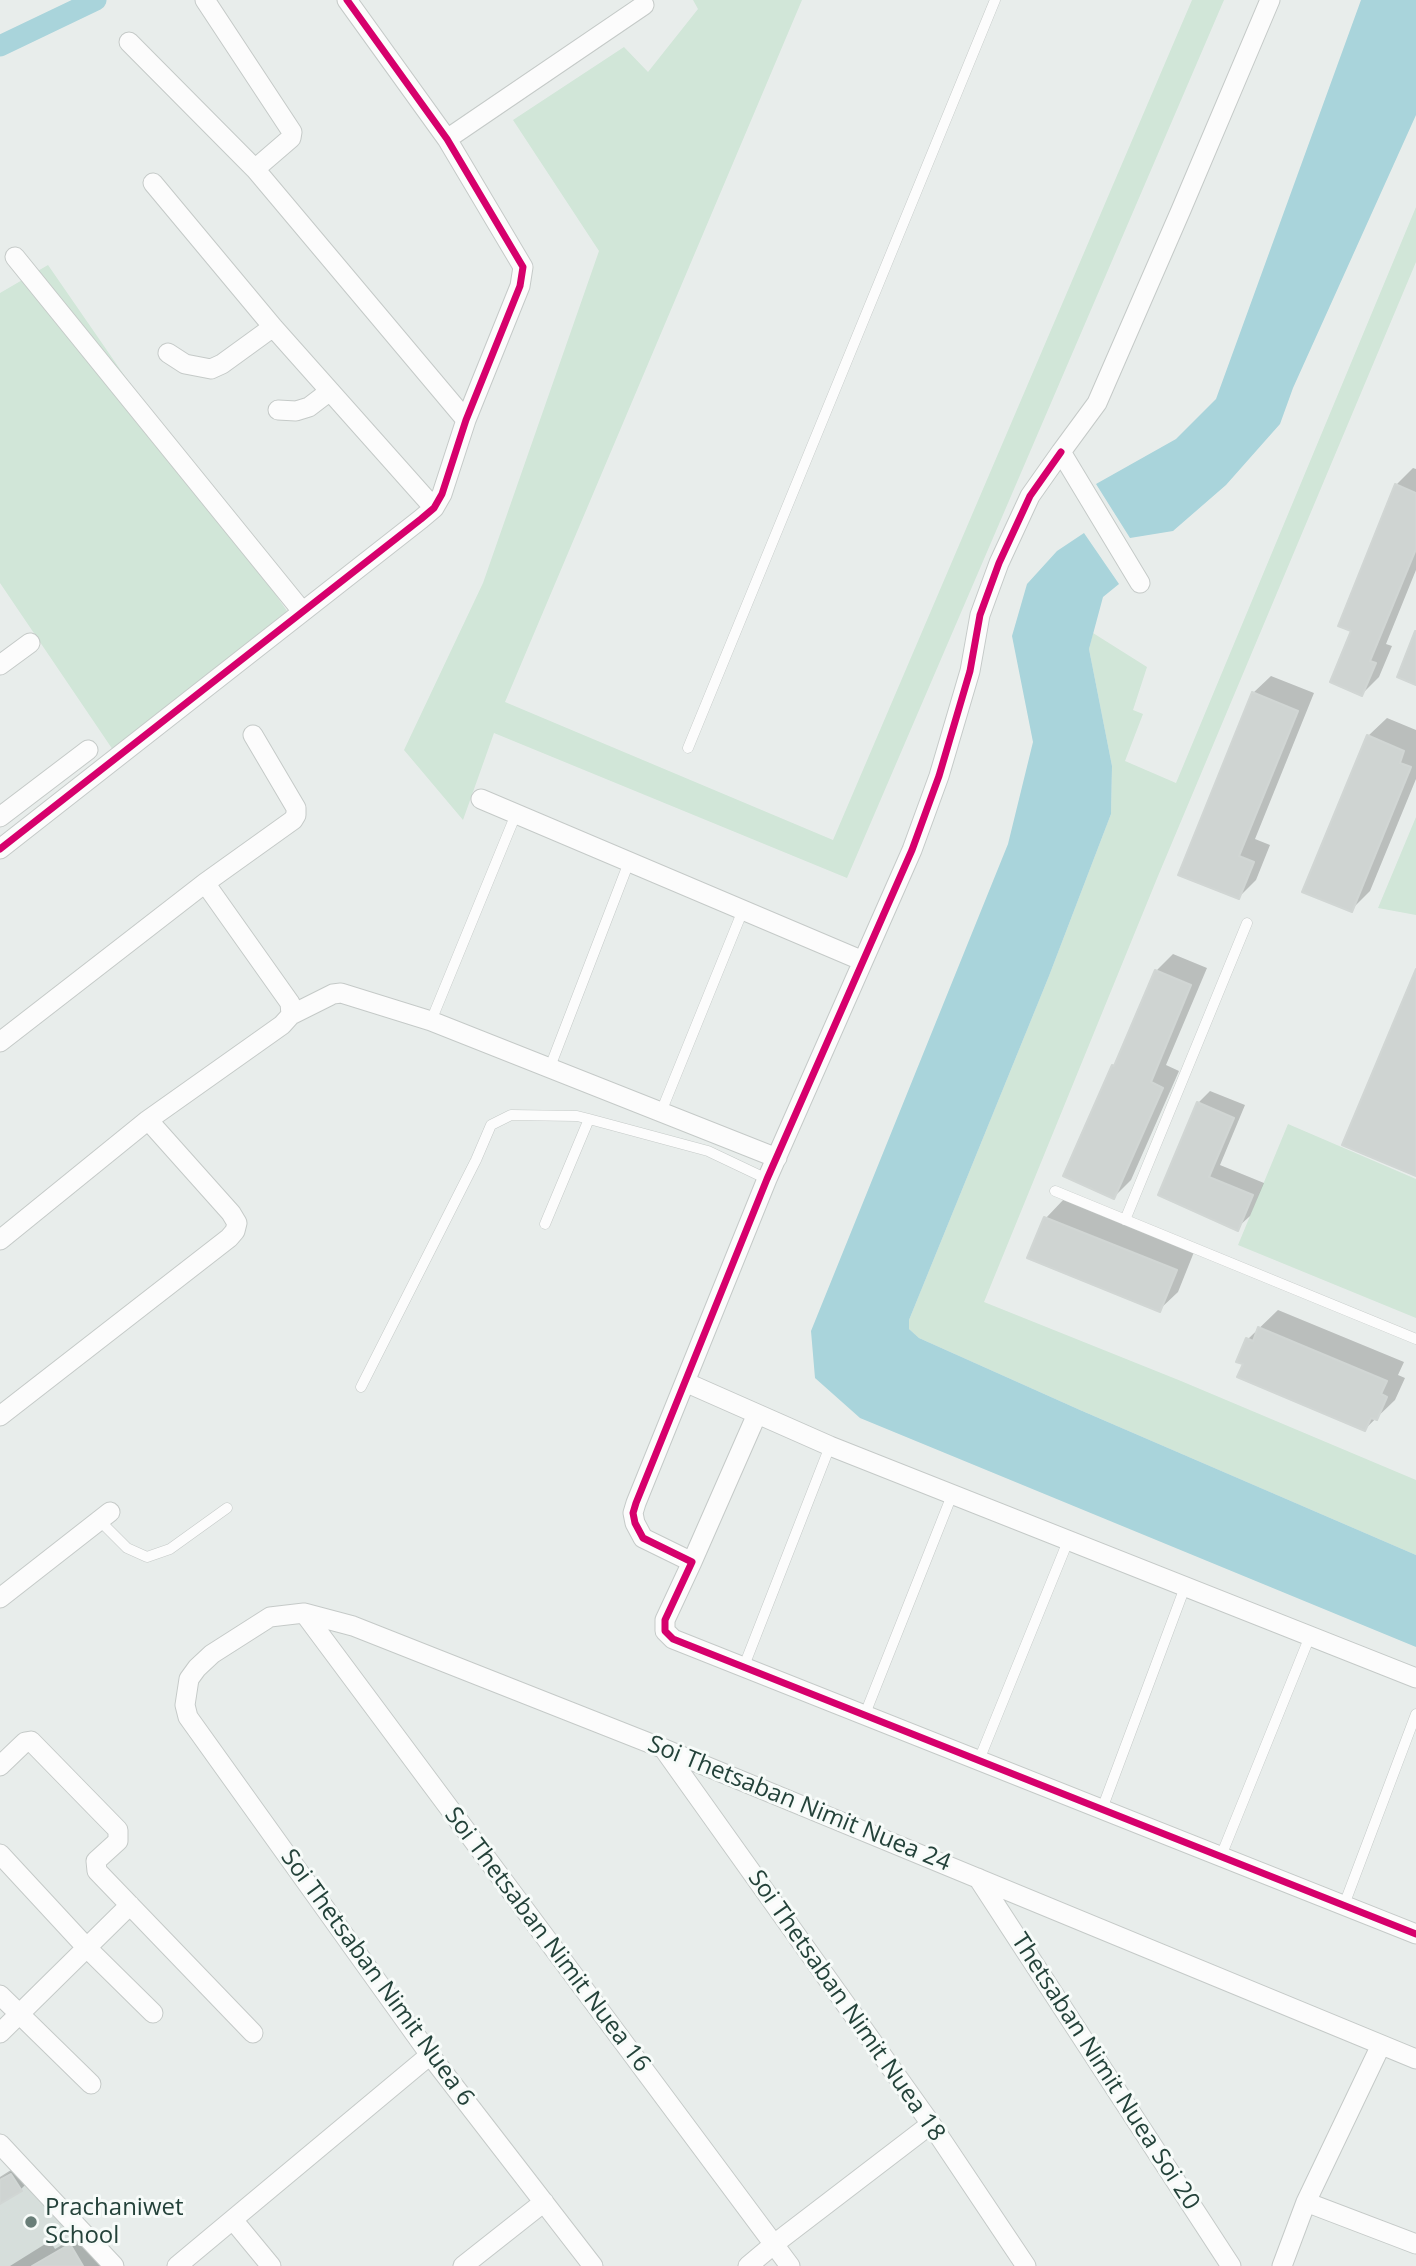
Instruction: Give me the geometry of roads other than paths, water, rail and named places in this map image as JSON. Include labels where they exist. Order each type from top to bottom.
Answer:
[{"type":"street","points":[[205,0],[292,132],[291,138],[255,169]]},
{"type":"street","points":[[0,849],[434,508],[442,494],[466,420],[520,286],[523,267],[447,139],[347,0]]},
{"type":"street","points":[[692,1562],[643,1538],[633,1513],[767,1179],[912,850],[939,776],[970,671],[980,615],[999,563],[1030,496],[1097,403],[1270,0]]},
{"type":"street","points":[[447,139],[644,5]]},
{"type":"street","points":[[130,42],[255,169],[466,420]]},
{"type":"street","points":[[153,183],[274,327],[434,508]]},
{"type":"street","points":[[15,257],[302,611]]},
{"type":"street","points":[[168,354],[185,364],[211,369],[274,327]]},
{"type":"street","points":[[278,410],[296,411],[309,407],[330,391]]},
{"type":"street","points":[[1062,453],[1140,583]]},
{"type":"street","points":[[0,665],[30,643]]},
{"type":"street","points":[[0,1042],[205,883],[293,820],[296,808],[253,735]]},
{"type":"street","points":[[0,817],[88,750]]},
{"type":"street","points":[[481,799],[863,961]]},
{"type":"street","points":[[205,883],[290,1003],[291,1015]]},
{"type":"street","points":[[3,1233],[148,1120],[282,1025],[291,1015],[333,994],[341,993],[431,1021],[777,1158]]},
{"type":"street","points":[[0,1416],[235,1231],[237,1223],[231,1213],[148,1120]]},
{"type":"street","points":[[685,1382],[830,1446],[1416,1678]]},
{"type":"street","points":[[757,1414],[665,1619],[665,1631],[673,1639],[1416,1934]]},
{"type":"street","points":[[0,1598],[104,1516]]},
{"type":"street","name":"Soi Thetsaban Nimit Nuea 24","points":[[189,1679],[212,1654],[270,1616],[304,1613],[353,1626],[662,1748],[1416,2059]]},
{"type":"street","name":"Soi Thetsaban Nimit Nuea 16","points":[[304,1613],[790,2266]]},
{"type":"street","name":"Soi Thetsaban Nimit Nuea 6","points":[[189,1679],[185,1705],[188,1717],[430,2055],[593,2266]]},
{"type":"street","points":[[0,1766],[25,1742],[31,1741],[118,1830],[118,1841],[96,1861],[97,1871],[253,2033]]},
{"type":"street","name":"Soi Thetsaban Nimit Nuea 18","points":[[662,1748],[931,2124],[1026,2266]]},
{"type":"street","points":[[0,1854],[87,1948],[153,2013]]},
{"type":"street","name":"Thetsaban Nimit Nuea Soi 20","points":[[978,1878],[1231,2266]]},
{"type":"street","points":[[0,2033],[131,1905]]},
{"type":"street","points":[[0,1995],[91,2084]]},
{"type":"street","points":[[1282,2266],[1307,2202],[1381,2045]]},
{"type":"street","points":[[177,2266],[430,2055]]},
{"type":"street","points":[[748,2266],[931,2124]]},
{"type":"street","points":[[0,2144],[114,2266]]},
{"type":"street","points":[[463,2266],[544,2202]]},
{"type":"street","points":[[1307,2202],[1416,2244]]},
{"type":"street","points":[[233,2220],[271,2266]]},
{"type":"lane","points":[[688,748],[995,0]]},
{"type":"lane","points":[[431,1021],[516,814]]},
{"type":"lane","points":[[550,1067],[629,862]]},
{"type":"lane","points":[[661,1112],[743,910]]},
{"type":"lane","points":[[1125,1220],[1247,923]]},
{"type":"lane","points":[[361,1387],[476,1160],[491,1125],[511,1115],[577,1116],[708,1151],[767,1179]]},
{"type":"lane","points":[[545,1224],[589,1119]]},
{"type":"lane","points":[[1055,1191],[1416,1339]]},
{"type":"lane","points":[[744,1666],[830,1446]]},
{"type":"lane","points":[[865,1714],[952,1494]]},
{"type":"lane","points":[[104,1516],[127,1548],[147,1557],[170,1549],[228,1508]]},
{"type":"lane","points":[[979,1760],[1069,1541]]},
{"type":"lane","points":[[1102,1809],[1185,1587]]},
{"type":"lane","points":[[1221,1856],[1310,1636]]},
{"type":"lane","points":[[1344,1905],[1416,1714]]},
{"type":"water","points":[[1361,0],[1416,0],[1416,115],[1293,388],[1280,424],[1226,485],[1173,531],[1130,538],[1096,484],[1176,439],[1216,399]]},
{"type":"water","points":[[1084,533],[1119,584],[1103,597],[1089,649],[1112,766],[1111,814],[1049,976],[909,1320],[909,1329],[919,1338],[1080,1410],[1416,1555],[1416,1647],[860,1418],[815,1378],[811,1331],[1008,844],[1033,742],[1012,636],[1027,584],[1057,551]]},
{"type":"waterway","points":[[0,46],[96,0]]},
{"type":"place","name":"Prachaniwet School","points":[[31,2222]]}]
